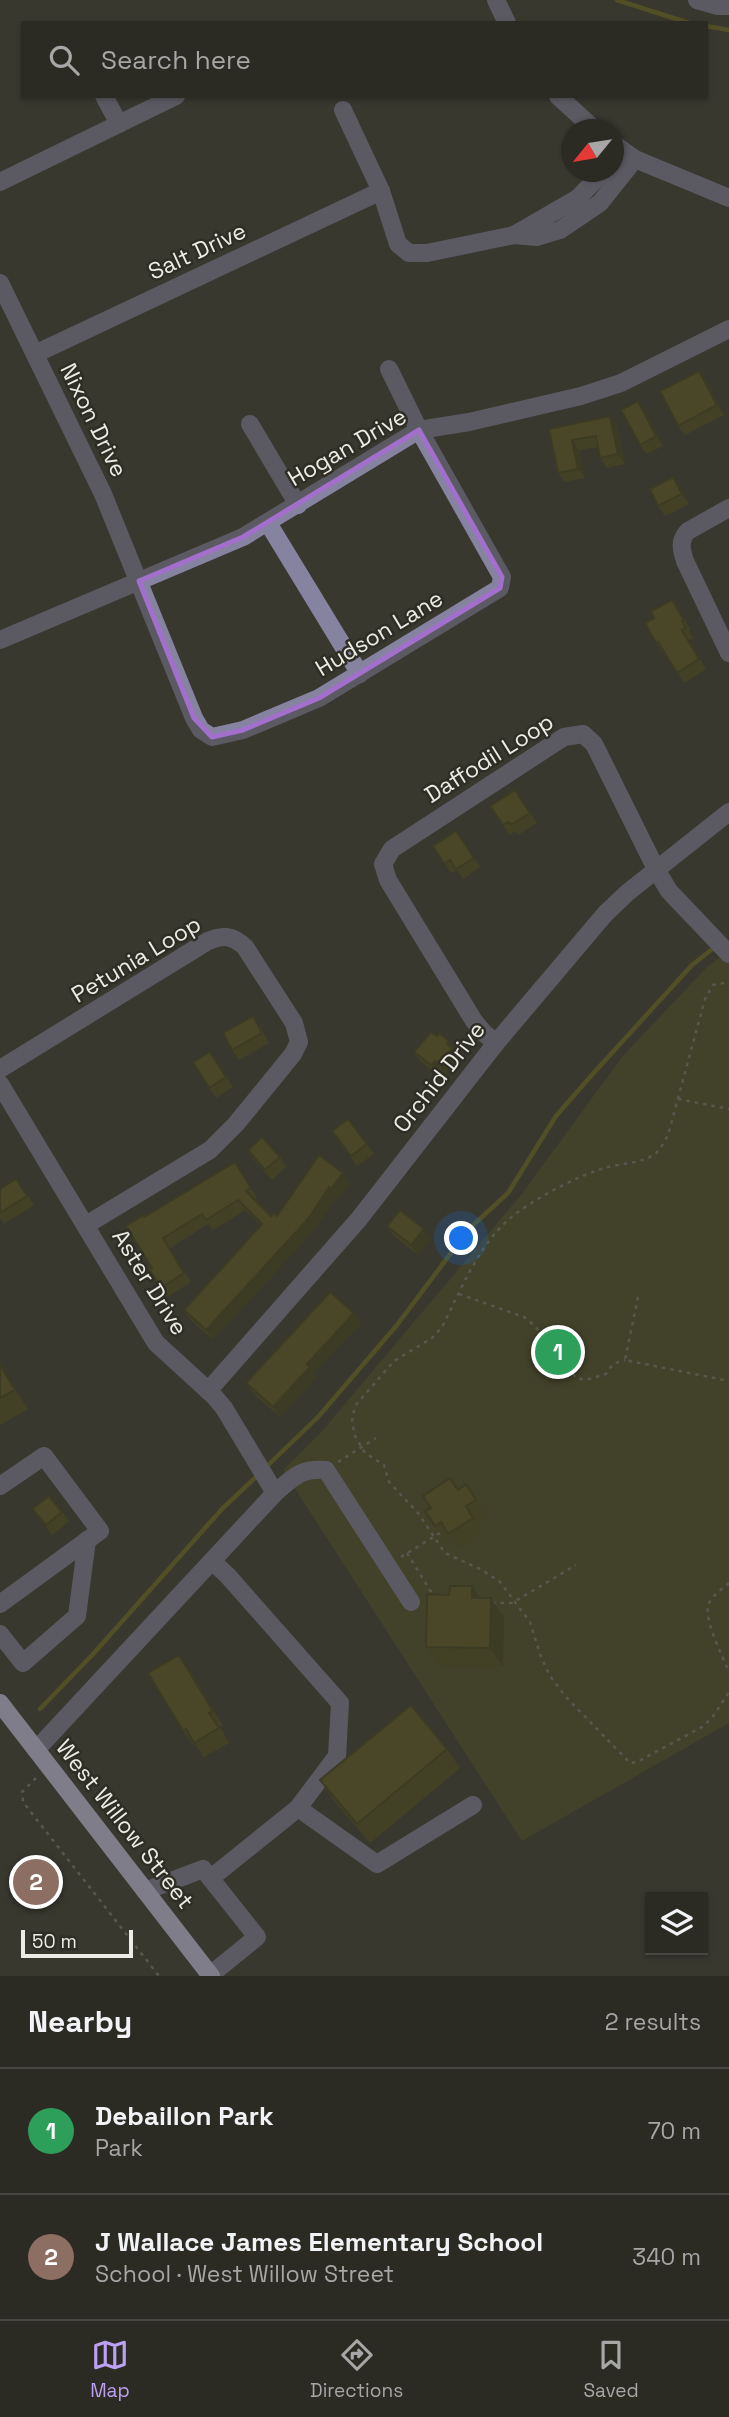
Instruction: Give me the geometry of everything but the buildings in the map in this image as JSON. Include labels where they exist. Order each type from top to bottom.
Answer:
[{"type":"main road","name":"West Willow Street","points":[[0,1703],[210,1976]]},
{"type":"street","points":[[496,0],[506,21]]},
{"type":"street","points":[[698,0],[729,6]]},
{"type":"street","points":[[105,98],[119,124]]},
{"type":"street","points":[[0,183],[172,98]]},
{"type":"street","points":[[560,98],[583,119]]},
{"type":"street","points":[[343,110],[380,191],[398,244],[406,252],[427,253],[514,235],[578,198],[593,182]]},
{"type":"street","points":[[624,154],[729,198]]},
{"type":"street","points":[[514,235],[544,235],[561,230],[576,221],[600,203],[635,159]]},
{"type":"street","name":"Salt Drive","points":[[35,354],[380,191]]},
{"type":"street","name":"Nixon Drive","points":[[0,283],[103,494],[139,581]]},
{"type":"street","name":"Hogan Drive","points":[[0,640],[243,537],[419,430],[469,422],[581,396],[621,383],[729,329]]},
{"type":"street","name":"Hudson Lane","points":[[139,581],[194,718],[201,730],[212,737],[243,730],[318,698],[500,587],[502,577],[419,430],[389,369]]},
{"type":"street","points":[[250,424],[298,505]]},
{"type":"street","points":[[729,508],[688,531],[683,536],[681,545],[685,561],[729,653]]},
{"type":"street","points":[[268,523],[360,674]]},
{"type":"street","name":"Daffodil Loop","points":[[496,1043],[474,1021],[388,880],[383,864],[392,849],[557,740],[575,733],[583,734],[594,744],[669,891],[729,954]]},
{"type":"street","name":"Orchid Drive","points":[[208,1391],[359,1219],[496,1043],[604,914],[729,812]]},
{"type":"street","name":"Petunia Loop","points":[[0,1069],[208,941],[219,937],[235,938],[245,947],[294,1023],[299,1042],[293,1054],[236,1124],[210,1150],[86,1225]]},
{"type":"street","name":"Aster Drive","points":[[0,1084],[156,1343],[223,1408],[275,1493]]},
{"type":"street","points":[[0,1486],[44,1456],[100,1531],[0,1604]]},
{"type":"street","points":[[36,1750],[275,1493],[303,1471],[326,1470],[411,1602]]},
{"type":"street","points":[[0,1634],[23,1663],[77,1616],[87,1540]]},
{"type":"street","points":[[211,1878],[298,1808],[337,1756],[340,1703],[212,1561]]},
{"type":"street","points":[[298,1808],[377,1864],[473,1805]]},
{"type":"street","points":[[145,1891],[203,1869],[257,1937],[210,1976]]},
{"type":"path","points":[[724,983],[713,985],[705,999],[668,1135],[656,1153],[574,1180],[519,1211],[494,1233],[484,1246],[442,1327],[432,1338],[394,1361],[355,1406],[352,1421],[355,1436],[365,1454],[384,1465],[389,1482],[418,1513],[450,1558],[482,1570],[500,1582],[530,1622],[550,1676],[566,1697],[630,1763],[637,1762],[702,1727],[712,1718],[729,1692]]},
{"type":"path","points":[[678,1099],[729,1108]]},
{"type":"path","points":[[459,1294],[524,1317],[534,1325],[577,1379],[606,1374],[616,1361],[625,1360],[729,1381]]},
{"type":"path","points":[[625,1360],[638,1297]]},
{"type":"path","points":[[326,1470],[376,1438]]},
{"type":"path","points":[[387,1565],[440,1533]]},
{"type":"path","points":[[407,1553],[437,1601]]},
{"type":"path","points":[[485,1602],[514,1602],[576,1565]]},
{"type":"path","points":[[729,1583],[710,1600],[706,1609],[729,1672]]},
{"type":"path","points":[[39,1776],[22,1792],[23,1802],[159,1976]]},
{"type":"highlighted area","points":[[419,430],[502,577],[500,588],[319,698],[243,730],[212,737],[194,718],[139,581],[243,537]]},
{"type":"shaded area","points":[[729,950],[729,1723],[522,1841],[283,1470],[323,1430],[521,1195],[622,1057],[706,968]]},
{"type":"waterway","points":[[617,0],[683,21]]},
{"type":"waterway","points":[[708,26],[729,30]]},
{"type":"waterway","points":[[265,1468],[318,1417],[397,1325],[469,1229],[508,1193],[556,1116],[692,965],[715,947]]},
{"type":"waterway","points":[[40,1709],[94,1653],[222,1509],[259,1474]]},
{"type":"place","name":"Debaillon Park","points":[[558,1352]]},
{"type":"place","name":"J Wallace James Elementary School","points":[[36,1882]]}]
